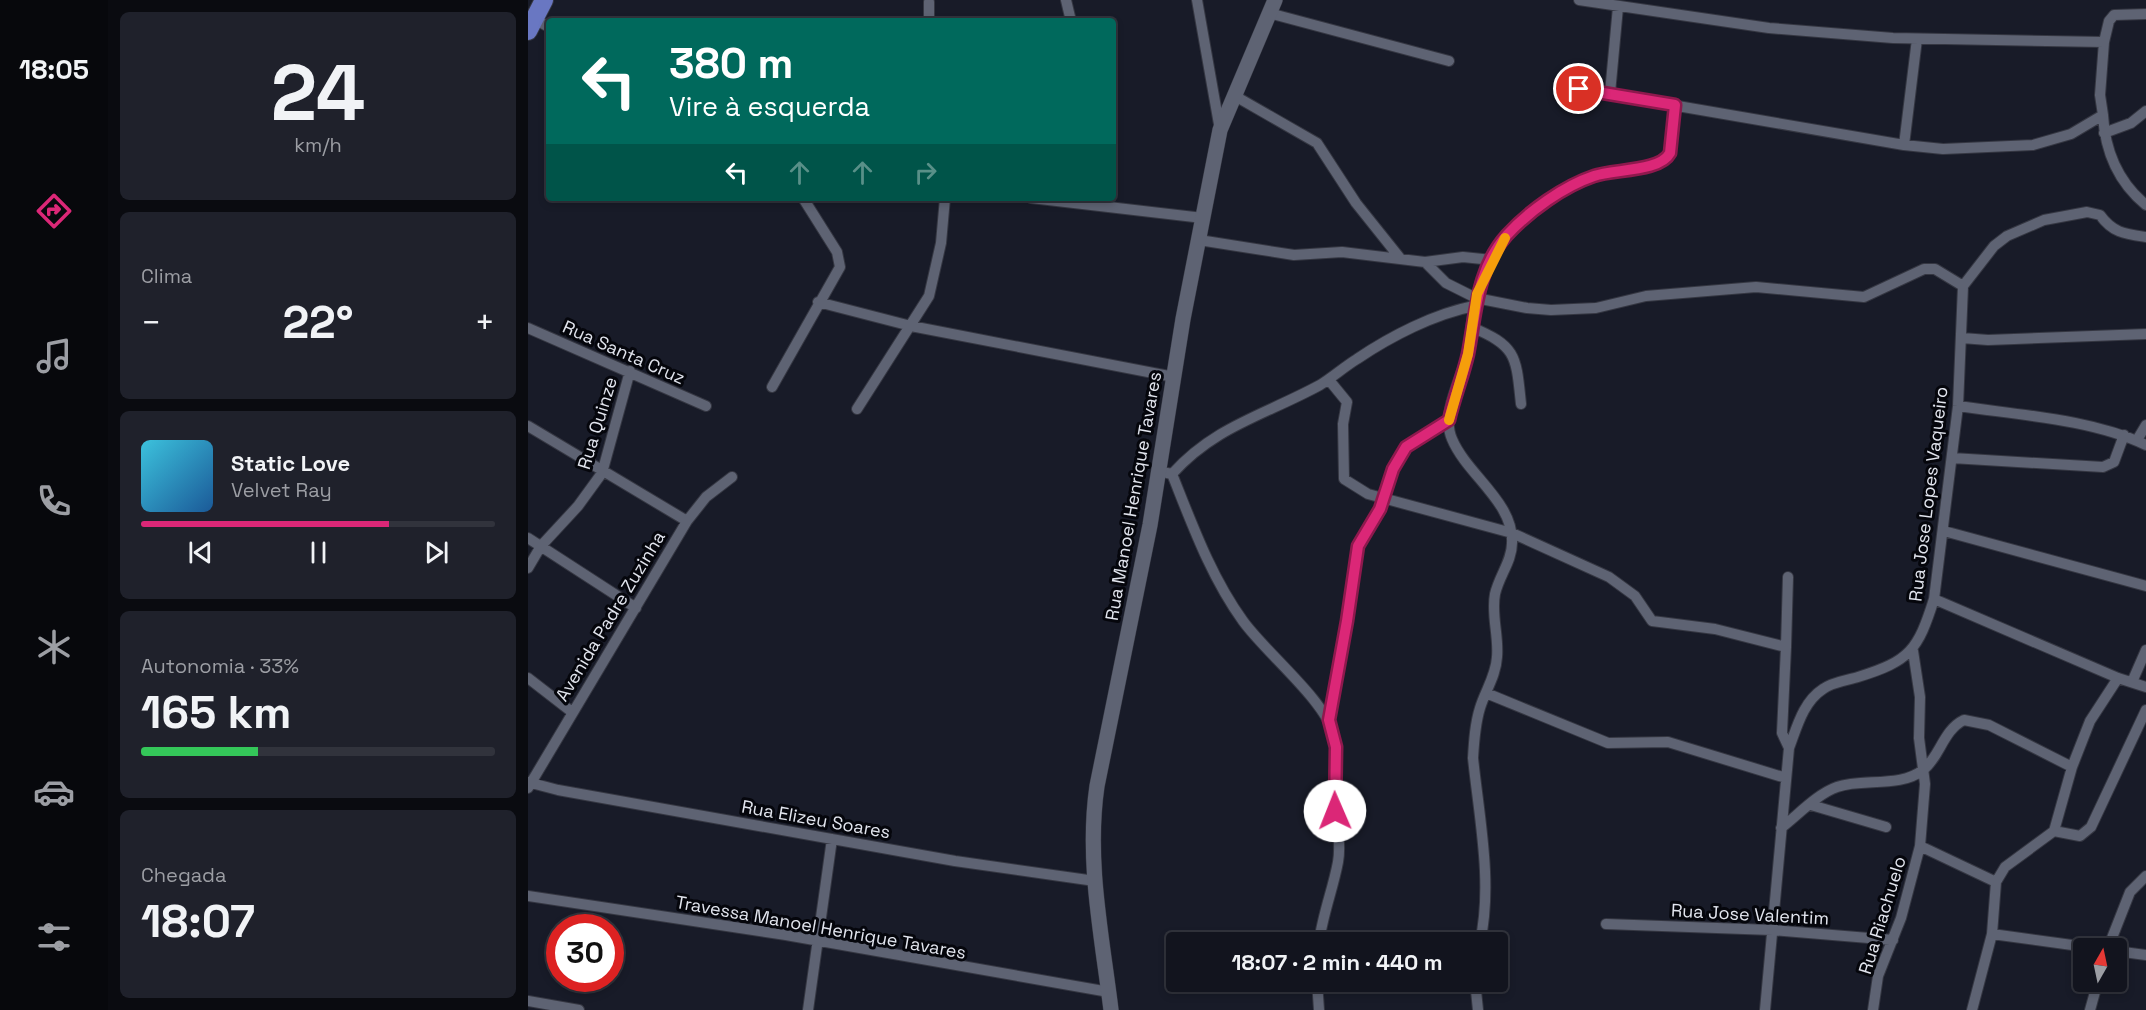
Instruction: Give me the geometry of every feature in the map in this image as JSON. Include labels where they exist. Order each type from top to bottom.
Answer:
[{"type":"main road","points":[[537,26],[544,0]]},
{"type":"street","points":[[1197,0],[1220,130]]},
{"type":"street","points":[[1579,0],[1769,28],[1917,39],[2104,42]]},
{"type":"street","points":[[929,2],[929,18]]},
{"type":"street","points":[[1272,7],[1449,61]]},
{"type":"street","name":"Rua Manoel Henrique Tavares","points":[[1111,1010],[1095,882],[1092,819],[1097,786],[1150,525],[1164,473],[1174,377],[1220,130],[1272,7]]},
{"type":"street","points":[[1610,93],[1618,7]]},
{"type":"street","points":[[2146,14],[2114,15],[2109,21],[2104,42],[2100,95],[2104,133],[2114,166],[2124,185],[2146,205]]},
{"type":"street","points":[[1904,145],[1917,39]]},
{"type":"street","points":[[1579,89],[1904,145],[1967,150],[2033,146],[2071,134],[2103,116]]},
{"type":"street","points":[[1234,96],[1317,143],[1373,227],[1400,258]]},
{"type":"street","points":[[1482,932],[1485,917],[1485,885],[1473,758],[1477,718],[1497,658],[1493,611],[1495,596],[1510,556],[1512,533],[1504,511],[1460,456],[1449,431],[1449,420],[1468,354],[1475,302],[1492,260],[1507,235],[1536,210],[1592,176],[1656,165],[1667,159],[1670,153],[1675,105]]},
{"type":"street","points":[[2104,133],[2131,123],[2146,111]]},
{"type":"street","points":[[772,387],[818,302],[836,276],[840,259],[805,201]]},
{"type":"street","points":[[857,409],[929,296],[941,243],[945,201]]},
{"type":"street","points":[[1086,201],[1203,218]]},
{"type":"street","points":[[1425,261],[1446,283],[1475,302],[1551,310],[1596,308],[1646,296],[1756,287],[1864,297],[1924,270],[1935,269],[1963,286],[1994,246],[2007,236],[2044,220],[2087,212],[2100,215],[2107,225],[2120,234],[2146,237]]},
{"type":"street","points":[[1199,240],[1274,254],[1342,252],[1425,261],[1463,257],[1492,260]]},
{"type":"street","name":"Rua Jose Lopes Vaqueiro","points":[[1913,651],[1925,627],[1934,599],[1944,531],[1958,406],[1962,338],[1960,306],[1963,286]]},
{"type":"street","points":[[818,302],[911,326],[1174,377]]},
{"type":"street","points":[[1320,932],[1323,913],[1338,863],[1339,844],[1334,795],[1335,737],[1329,720],[1244,623],[1228,599],[1164,473],[1215,435],[1329,380],[1358,358],[1404,332],[1475,302]]},
{"type":"street","points":[[1471,327],[1498,338],[1508,347],[1518,374],[1521,404]]},
{"type":"street","name":"Rua Santa Cruz","points":[[528,328],[706,406]]},
{"type":"street","points":[[1962,338],[1988,340],[2146,334]]},
{"type":"street","name":"Rua Quinze","points":[[528,568],[541,546],[578,506],[602,473],[630,371]]},
{"type":"street","points":[[1329,380],[1347,402],[1343,424],[1344,479],[1356,489],[1512,533],[1609,577],[1635,596],[1652,621],[1715,629],[1786,647]]},
{"type":"street","points":[[1958,406],[2124,435],[2141,442],[2146,425]]},
{"type":"street","points":[[1329,720],[1346,633],[1358,546],[1384,498],[1393,469],[1406,447],[1449,420]]},
{"type":"street","points":[[528,426],[602,473],[687,521]]},
{"type":"street","points":[[1952,458],[2103,467],[2114,462],[2124,435]]},
{"type":"street","name":"Avenida Padre Zuzinha","points":[[529,785],[687,521],[706,497],[732,477]]},
{"type":"street","points":[[1944,531],[2146,586]]},
{"type":"street","points":[[528,538],[636,608]]},
{"type":"street","points":[[1788,577],[1782,733],[1789,748]]},
{"type":"street","points":[[1934,599],[2118,678],[2146,687]]},
{"type":"street","points":[[2132,681],[2146,650]]},
{"type":"street","points":[[1765,1010],[1789,748],[1803,712],[1824,687],[1887,666],[1913,651]]},
{"type":"street","name":"Rua Riachuelo","points":[[1873,1010],[1878,976],[1893,940],[1920,846],[1925,796],[1920,738],[1920,697],[1913,651]]},
{"type":"street","points":[[528,678],[572,712]]},
{"type":"street","points":[[1972,1010],[1992,934],[1996,882],[2005,867],[2054,831],[2072,767],[2090,721],[2118,678]]},
{"type":"street","points":[[1486,693],[1608,743],[1668,742],[1786,778]]},
{"type":"street","points":[[2054,831],[2080,836],[2091,827],[2146,710]]},
{"type":"street","points":[[1781,828],[1824,793],[1837,787],[1884,782],[1911,776],[1924,770],[1955,727],[1969,720],[1989,725],[2072,767]]},
{"type":"street","name":"Rua Elizeu Soares","points":[[529,785],[955,861],[1095,882]]},
{"type":"street","points":[[1811,805],[1886,826]]},
{"type":"street","points":[[808,1010],[832,839]]},
{"type":"street","points":[[1920,846],[1996,882]]},
{"type":"street","points":[[2112,938],[2130,892],[2146,876]]},
{"type":"street","name":"Travessa Manoel Henrique Tavares","points":[[528,896],[819,940],[1109,992]]},
{"type":"street","name":"Rua Jose Valentim","points":[[1606,924],[1772,930],[1893,940]]},
{"type":"street","points":[[1992,934],[2073,945]]},
{"type":"street","points":[[2127,952],[2146,954]]},
{"type":"street","points":[[1319,992],[1322,1009]]},
{"type":"street","points":[[1476,992],[1478,1010]]},
{"type":"street","points":[[2090,1010],[2095,992]]},
{"type":"street","points":[[528,1001],[579,1010]]},
{"type":"slow traffic","points":[[1449,420],[1468,354],[1477,294],[1505,238]]},
{"type":"route","points":[[1335,811],[1336,747],[1329,720],[1358,546],[1380,509],[1393,469],[1406,447],[1449,420],[1468,354],[1477,294],[1498,248],[1507,235],[1536,210],[1568,189],[1592,176],[1656,165],[1667,159],[1670,153],[1675,105],[1579,89]]}]
